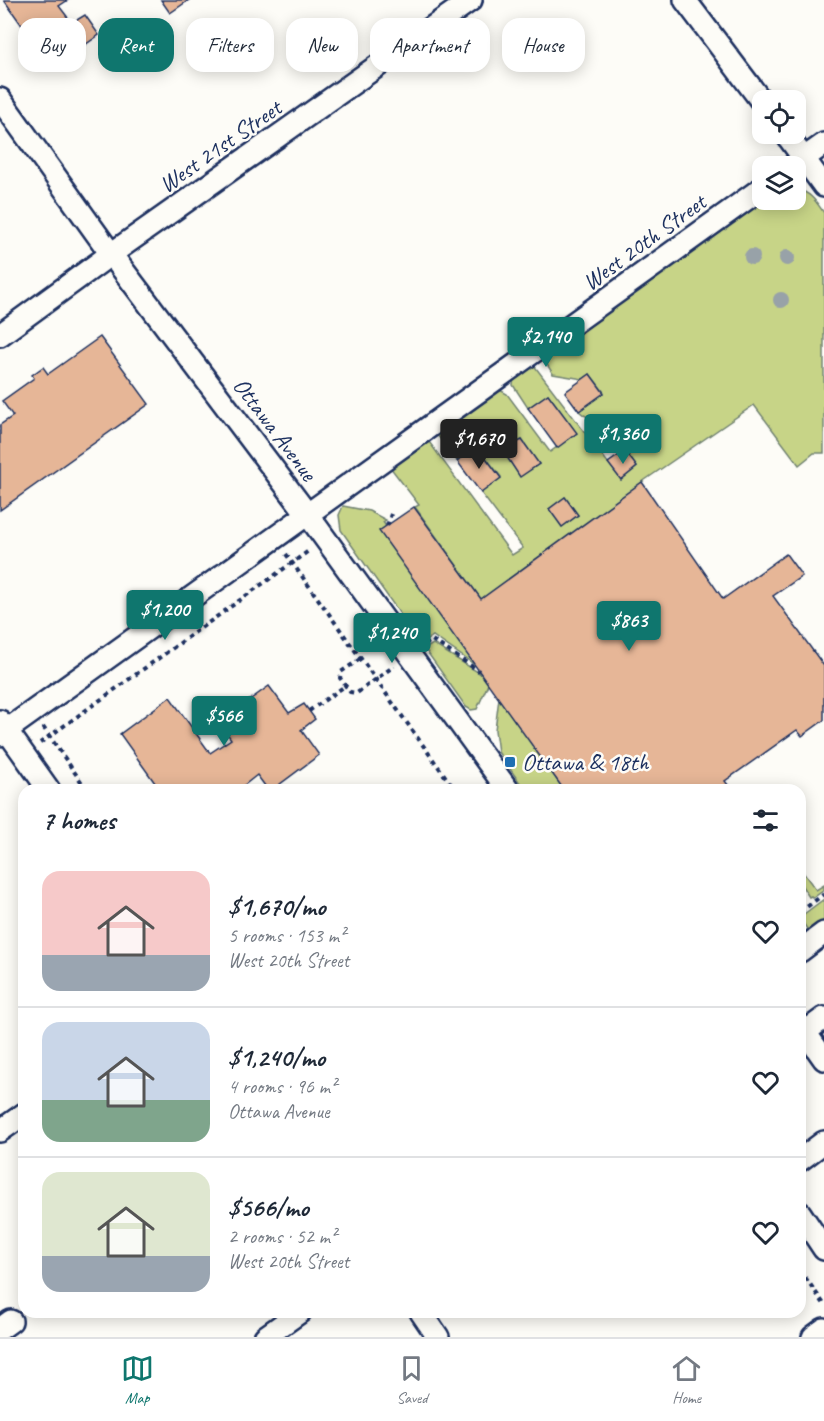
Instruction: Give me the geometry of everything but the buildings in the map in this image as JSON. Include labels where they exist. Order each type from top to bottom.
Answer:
[{"type":"street","name":"West 21st Street","points":[[0,335],[471,0]]},
{"type":"street","points":[[685,0],[753,90]]},
{"type":"street","name":"Ottawa Avenue","points":[[0,99],[111,254],[308,515],[504,784]]},
{"type":"street","points":[[806,156],[824,144]]},
{"type":"street","points":[[806,169],[824,186]]},
{"type":"street","name":"West 20th Street","points":[[2,729],[32,712],[752,195]]},
{"type":"street","points":[[2,729],[24,754],[45,784]]},
{"type":"street","points":[[806,946],[824,933]]},
{"type":"street","points":[[806,1027],[824,1018]]},
{"type":"street","points":[[806,1034],[824,1059]]},
{"type":"street","points":[[0,1131],[18,1118]]},
{"type":"street","points":[[806,1156],[824,1142]]},
{"type":"street","points":[[806,1222],[824,1250]]},
{"type":"street","points":[[266,1337],[292,1318]]},
{"type":"street","points":[[424,1318],[438,1337]]},
{"type":"street","points":[[813,1337],[824,1329]]},
{"type":"path","points":[[387,526],[391,514]]},
{"type":"path","points":[[274,539],[451,784]]},
{"type":"path","points":[[24,754],[325,539]]},
{"type":"path","points":[[309,711],[345,686]]},
{"type":"path","points":[[32,712],[83,784]]},
{"type":"path","points":[[806,908],[824,894]]},
{"type":"path","points":[[806,1278],[824,1304]]},
{"type":"green space","points":[[806,193],[824,213],[824,453],[814,453],[799,465],[754,405],[642,482],[481,599],[415,507],[419,505],[390,467],[425,441],[430,443],[512,555],[523,548],[481,493],[501,477],[477,446],[457,461],[438,436],[439,431],[498,389],[507,394],[550,452],[576,433],[548,394],[528,408],[513,385],[514,377],[533,364],[621,480],[637,467],[607,427],[579,411],[604,392],[590,374],[583,379],[553,374],[543,358],[752,206],[752,210],[806,210]],"holes":[[[510,431],[518,442],[522,440],[539,464],[520,476],[503,451],[509,447]],[[565,497],[578,515],[562,527],[549,509]]]},
{"type":"green space","points":[[343,506],[369,511],[386,520],[383,522],[475,665],[433,636],[421,644],[341,530],[339,515]]},
{"type":"green space","points":[[433,644],[481,674],[488,684],[477,709],[471,710],[466,707],[425,649]]},
{"type":"green space","points":[[499,698],[560,784],[521,784],[498,752],[495,730]]},
{"type":"green space","points":[[806,876],[816,890],[824,885],[824,890],[813,898],[806,892]]},
{"type":"green space","points":[[824,899],[824,923],[810,933],[806,927],[806,912]]},
{"type":"place","name":"Ottawa & 18th","points":[[510,762]]}]
